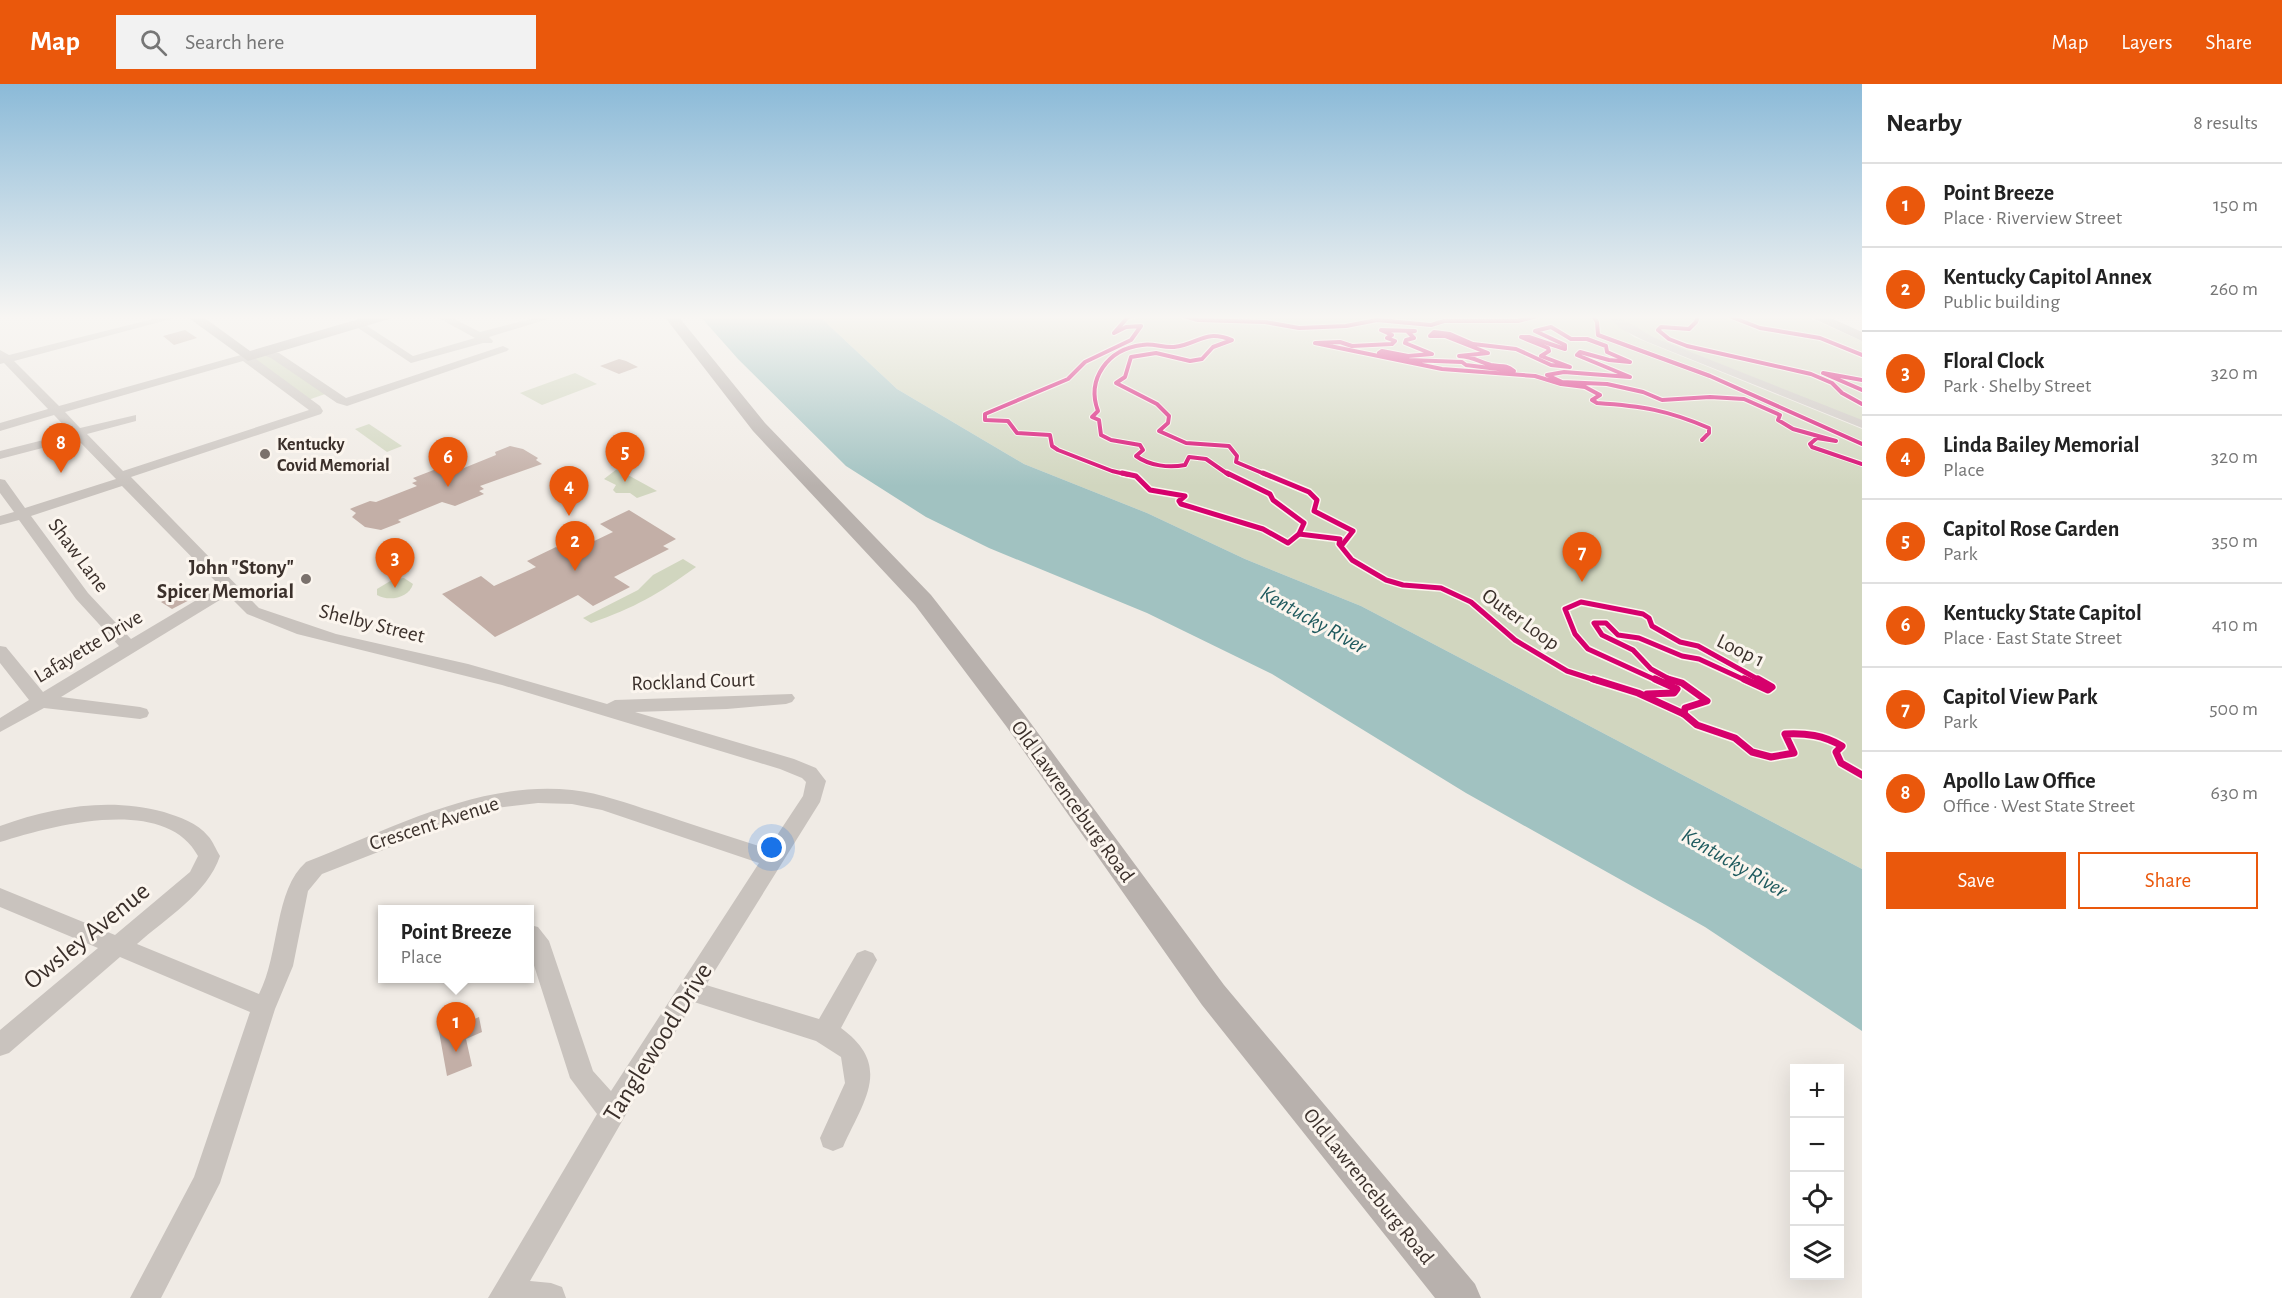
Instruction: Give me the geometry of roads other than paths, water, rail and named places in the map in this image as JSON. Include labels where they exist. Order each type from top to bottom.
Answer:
[{"type":"main road","name":"Old Lawrenceburg Road","points":[[716,373],[759,427],[923,600],[1015,720],[1213,995],[1461,1298]]},
{"type":"street","name":"Shelby Street","points":[[17,373],[80,433],[253,611],[283,622],[602,707],[787,764],[809,773],[816,781],[817,789]]},
{"type":"street","points":[[0,427],[188,373]]},
{"type":"street","points":[[264,373],[313,412]]},
{"type":"street","points":[[0,520],[313,412],[337,411],[347,406],[344,401],[301,373]]},
{"type":"street","points":[[344,401],[431,373]]},
{"type":"street","points":[[1733,373],[1862,424]]},
{"type":"street","points":[[0,455],[132,418]]},
{"type":"street","name":"Shaw Lane","points":[[0,483],[82,596],[130,648]]},
{"type":"street","name":"Lafayette Drive","points":[[0,726],[230,587]]},
{"type":"street","points":[[0,651],[40,701],[140,713]]},
{"type":"street","name":"Rockland Court","points":[[602,707],[747,702],[786,698]]},
{"type":"street","name":"Tanglewood Drive","points":[[504,1296],[546,1221],[817,789]]},
{"type":"street","name":"Crescent Avenue","points":[[145,1298],[206,1183],[264,1007],[275,988],[289,938],[297,889],[306,874],[338,856],[487,802],[538,796],[588,800],[773,860]]},
{"type":"street","name":"Owsley Avenue","points":[[0,834],[58,817],[88,812],[136,814],[166,820],[195,837],[207,849],[208,856],[204,871],[182,892],[0,1045]]},
{"type":"street","points":[[0,897],[264,1007]]},
{"type":"street","points":[[534,938],[537,941],[583,1078],[613,1113]]},
{"type":"street","points":[[825,1033],[865,960]]},
{"type":"street","points":[[689,990],[825,1033],[841,1040],[850,1049],[859,1072],[858,1084],[833,1138]]},
{"type":"street","points":[[504,1296],[551,1298]]},
{"type":"water","name":"Kentucky River","points":[[752,373],[880,373],[897,389],[1024,464],[1147,513],[1245,559],[1361,606],[1862,869],[1862,1031],[1705,927],[1466,793],[1272,674],[1147,613],[989,548],[926,517],[846,466]]},
{"type":"place","name":"Kentucky Covid Memorial","points":[[265,454]]},
{"type":"place","name":"Apollo Law Office","points":[[61,473]]},
{"type":"place","name":"Capitol Rose Garden","points":[[625,482]]},
{"type":"place","name":"Kentucky State Capitol","points":[[448,487]]},
{"type":"place","name":"Linda Bailey Memorial","points":[[569,516]]},
{"type":"place","name":"Kentucky Capitol Annex","points":[[575,571]]},
{"type":"place","name":"John \"Stony\" Spicer Memorial","points":[[306,579]]},
{"type":"place","name":"Capitol View Park","points":[[1582,582]]},
{"type":"place","name":"Floral Clock","points":[[395,588]]},
{"type":"place","name":"Point Breeze","points":[[456,1052]]}]
